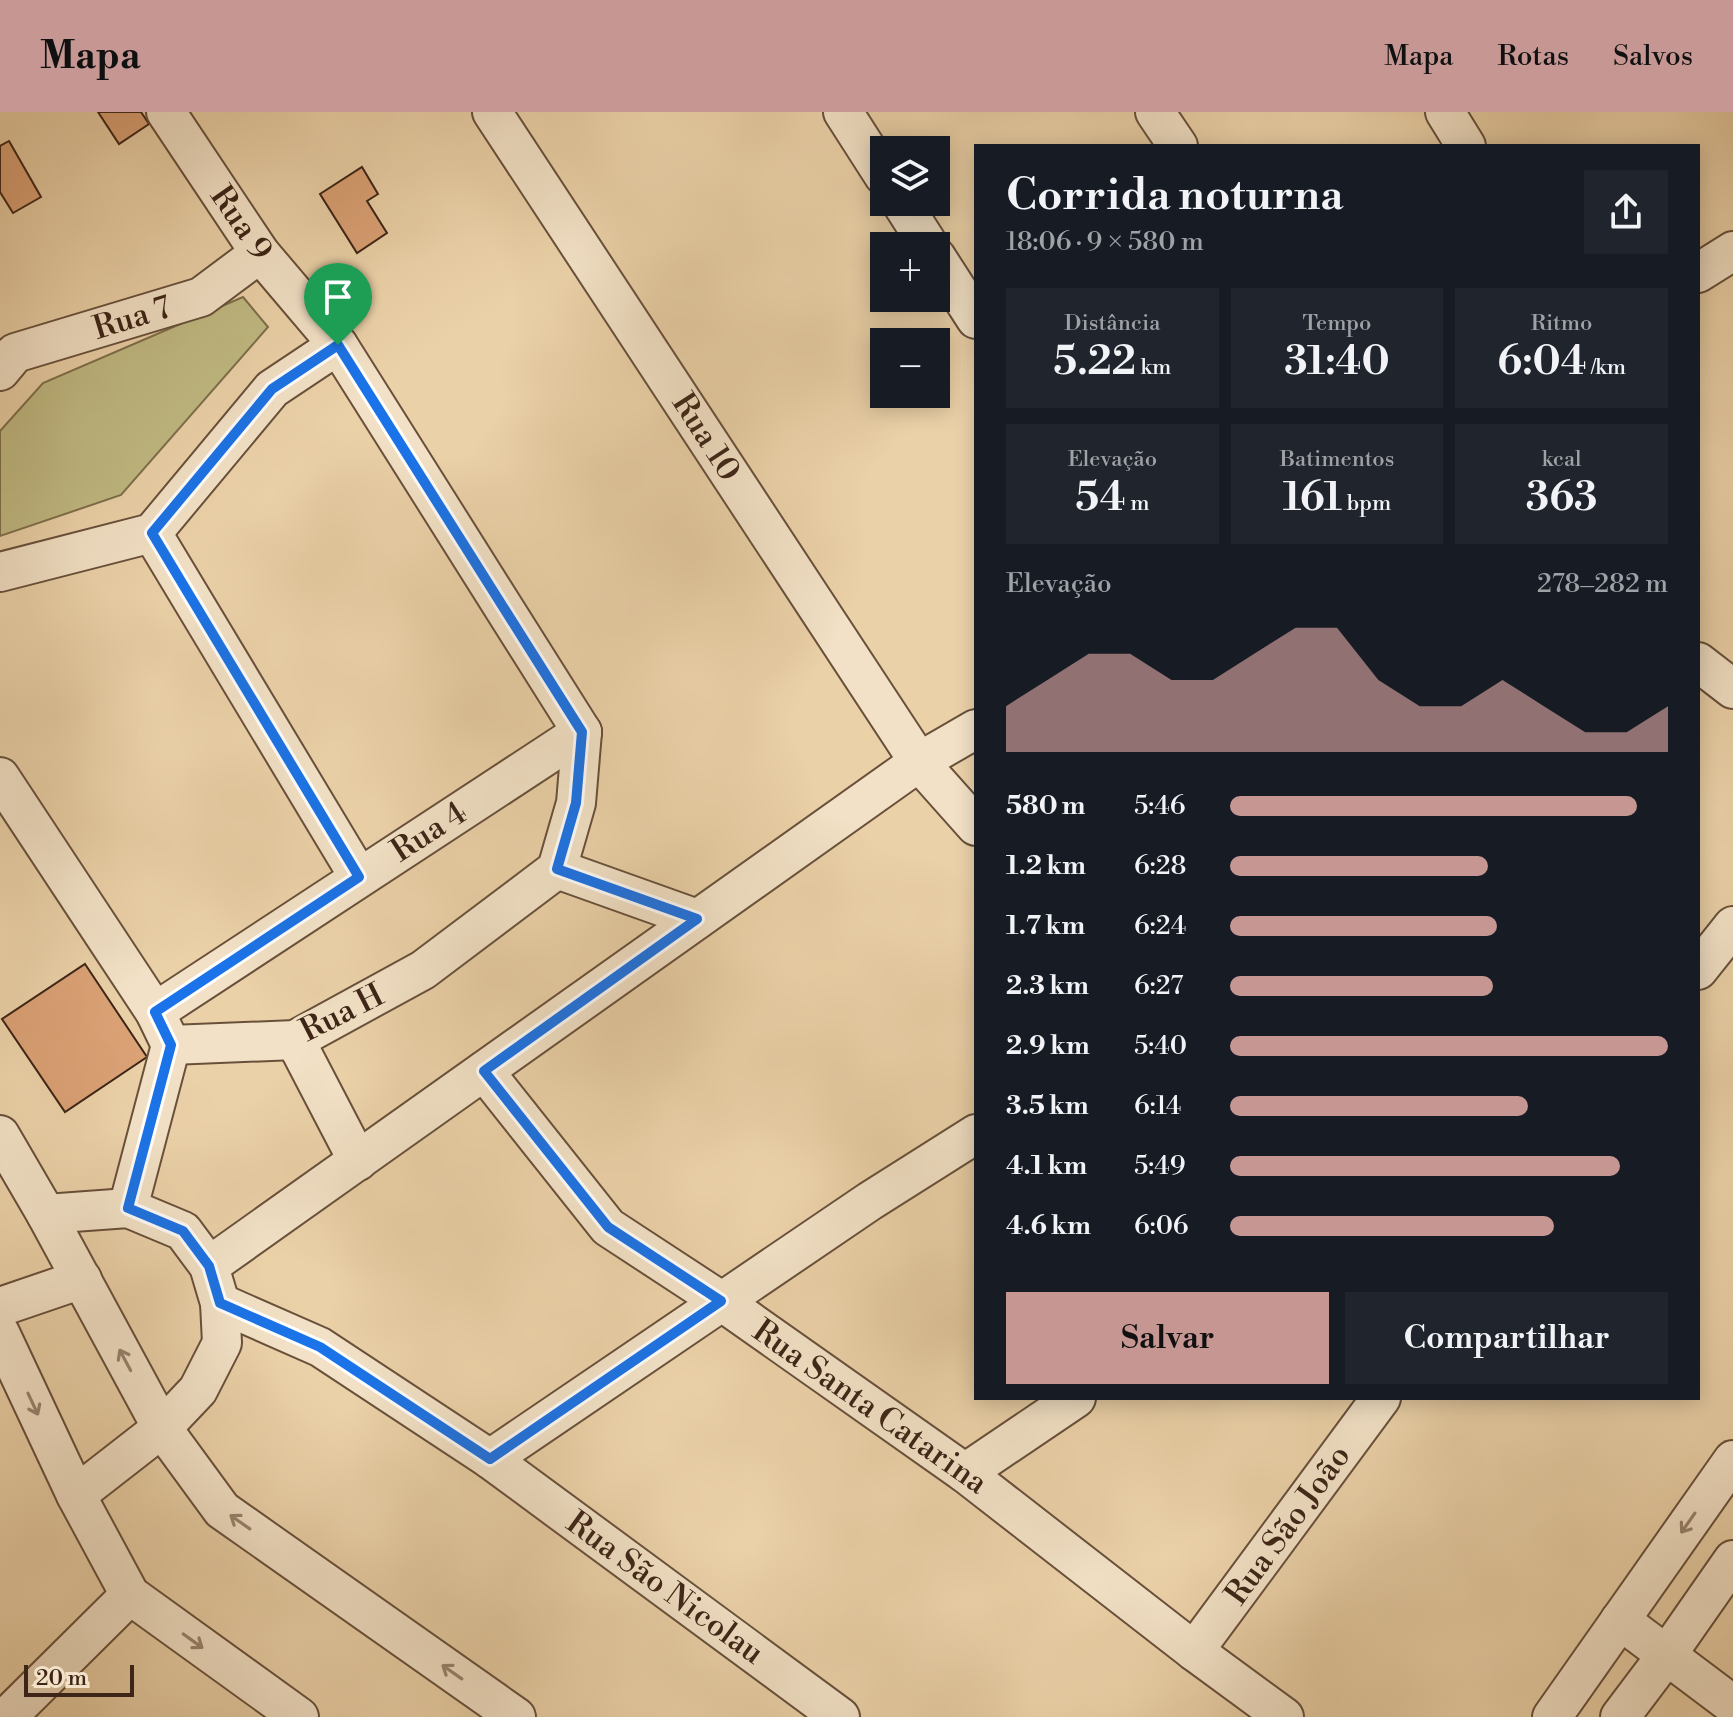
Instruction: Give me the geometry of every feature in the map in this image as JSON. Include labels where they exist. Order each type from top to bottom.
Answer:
[{"type":"street","name":"Rua 9","points":[[166,112],[260,253],[338,345],[582,732]]},
{"type":"street","name":"Rua 10","points":[[492,112],[919,762],[974,824]]},
{"type":"street","points":[[843,112],[870,154]]},
{"type":"street","points":[[1155,112],[1177,144]]},
{"type":"street","points":[[1445,112],[1465,144]]},
{"type":"street","points":[[1700,272],[1733,251]]},
{"type":"street","name":"Rua 7","points":[[5,351],[201,297],[260,253]]},
{"type":"street","points":[[950,279],[974,316]]},
{"type":"street","points":[[0,572],[152,533],[272,389],[338,345]]},
{"type":"street","points":[[152,533],[359,877]]},
{"type":"street","points":[[209,1266],[919,762],[974,730]]},
{"type":"street","points":[[582,732],[576,803],[557,869],[697,919]]},
{"type":"street","name":"Rua 4","points":[[155,1012],[582,732]]},
{"type":"street","points":[[0,777],[155,1012],[171,1045],[128,1208]]},
{"type":"street","name":"Rua H","points":[[171,1045],[295,1040],[423,970],[557,869]]},
{"type":"street","points":[[1700,967],[1733,926]]},
{"type":"street","points":[[295,1040],[358,1161]]},
{"type":"street","name":"Rua Santa Catarina","points":[[484,1071],[608,1227],[721,1301],[965,1473],[1284,1717]]},
{"type":"street","points":[[0,1135],[162,1428],[222,1510],[516,1717]]},
{"type":"street","points":[[490,1459],[870,1201],[974,1135]]},
{"type":"street","points":[[46,1214],[128,1208],[183,1231],[209,1266],[220,1303],[222,1343],[198,1390],[162,1428],[76,1495]]},
{"type":"street","points":[[0,1307],[82,1279]]},
{"type":"street","name":"Rua São Nicolau","points":[[220,1303],[320,1347],[490,1459],[840,1717]]},
{"type":"street","points":[[0,1333],[76,1495],[130,1595],[299,1717]]},
{"type":"street","points":[[965,1473],[1073,1400]]},
{"type":"street","name":"Rua São João","points":[[1194,1651],[1380,1400]]},
{"type":"street","points":[[1552,1717],[1733,1460]]},
{"type":"street","points":[[1620,1717],[1733,1560]]},
{"type":"street","points":[[7,1717],[130,1595]]},
{"type":"street","points":[[1620,1620],[1733,1705]]},
{"type":"shaded area","points":[[243,297],[268,327],[121,495],[0,536],[0,431],[43,383]]},
{"type":"building","points":[[98,112],[141,112],[149,124],[119,144]]},
{"type":"building","points":[[9,141],[41,197],[13,213],[0,192],[0,146]]},
{"type":"building","points":[[362,167],[378,194],[367,201],[387,233],[357,253],[320,194]]},
{"type":"building","points":[[85,964],[147,1057],[65,1112],[2,1019]]},
{"type":"route","points":[[338,345],[582,732],[576,803],[557,869],[697,919],[484,1071],[608,1227],[721,1301],[490,1459],[320,1347],[220,1303],[209,1266],[183,1231],[128,1208],[171,1045],[155,1012],[359,877],[152,533],[272,389],[338,345]]}]
